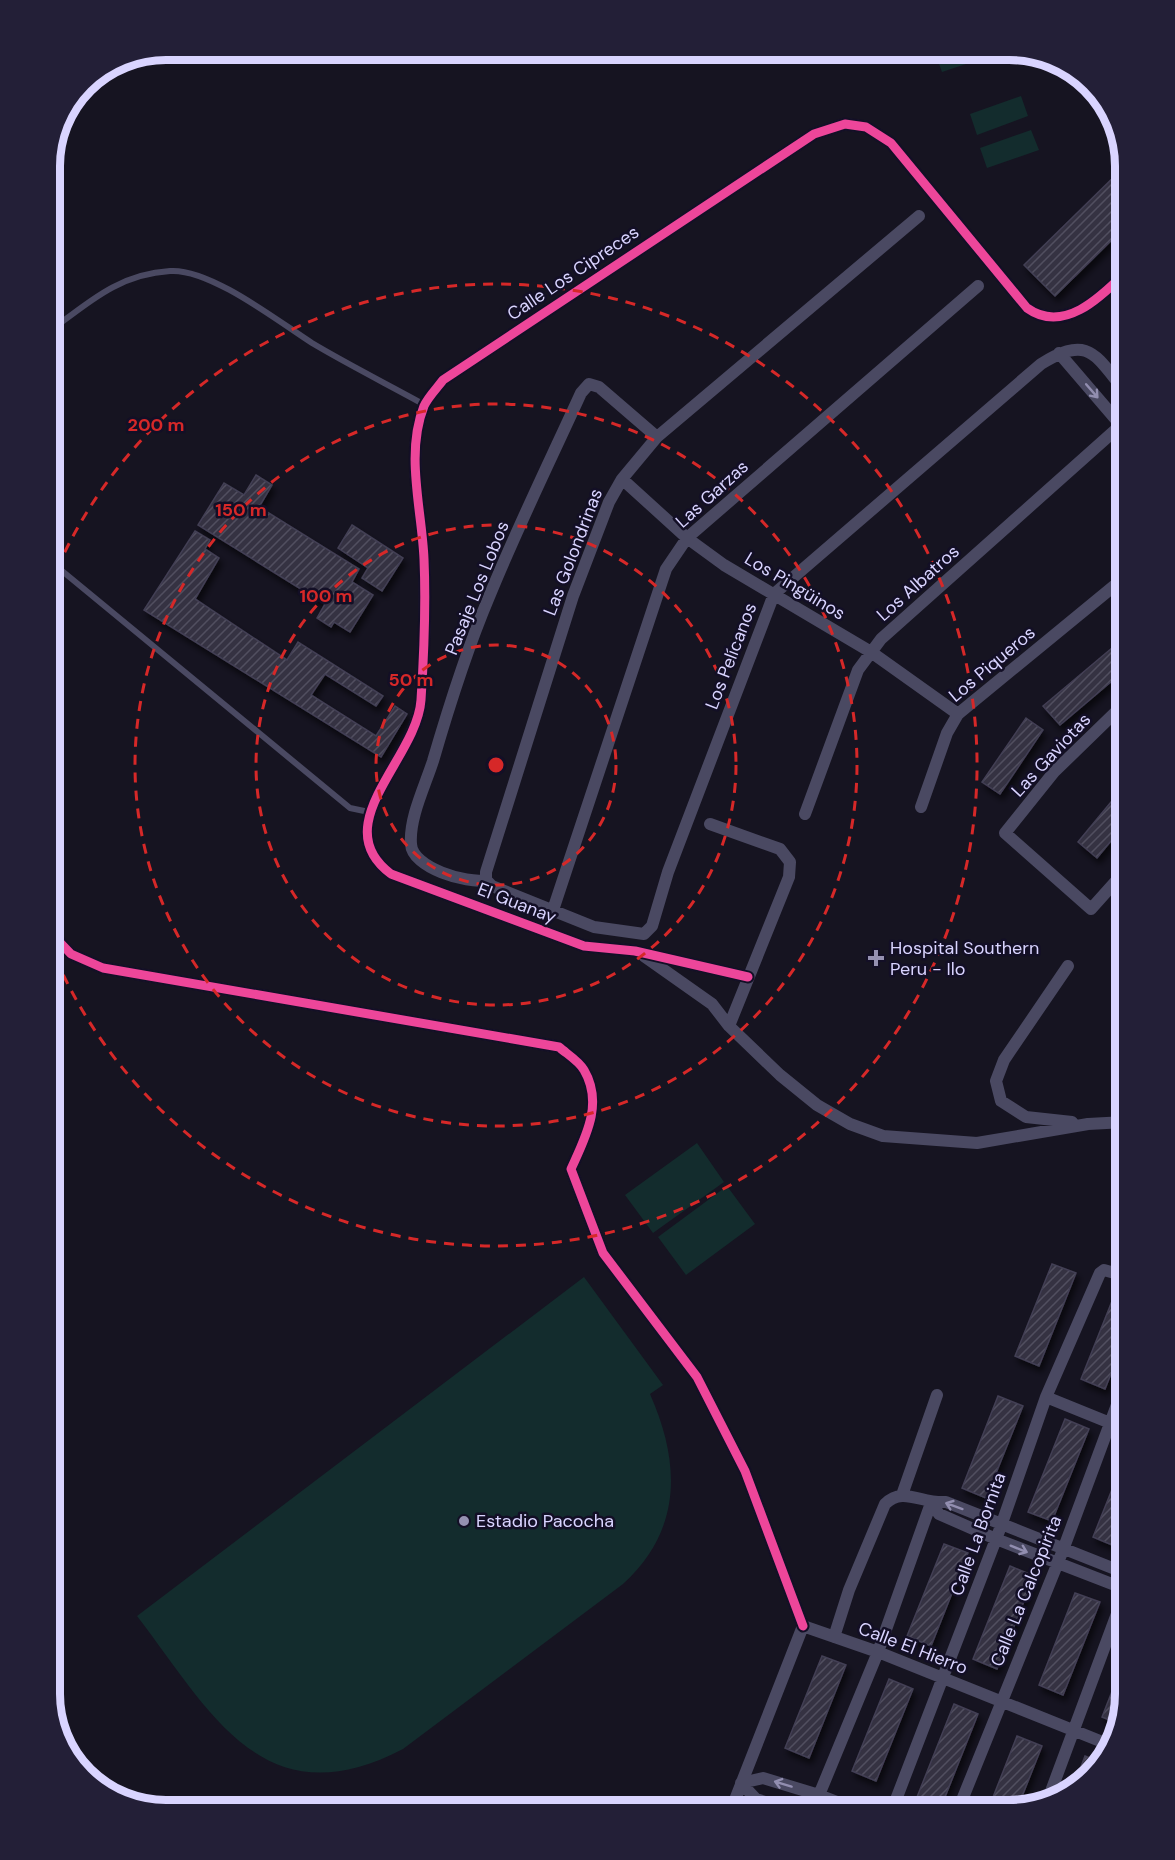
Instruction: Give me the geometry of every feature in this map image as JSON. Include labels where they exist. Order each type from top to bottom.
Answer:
[{"type":"street","name":"Calle Los Cipreces","points":[[391,874],[377,864],[366,839],[369,812],[406,746],[421,704],[424,560],[416,478],[417,433],[425,405],[443,381],[732,186],[814,134],[844,124],[866,127],[891,142],[1027,308],[1039,317],[1064,315],[1092,305],[1115,283]]},
{"type":"street","name":"Las Golondrinas","points":[[486,880],[486,872],[573,596],[609,502],[622,479],[657,437],[919,216]]},
{"type":"street","name":"Las Garzas","points":[[553,910],[657,591],[666,569],[687,538],[978,286]]},
{"type":"street","name":"Los Pelícanos","points":[[486,880],[492,886],[594,927],[644,934],[652,926],[668,872],[774,594],[1041,364],[1059,353],[1082,348],[1092,352],[1115,379]]},
{"type":"street","points":[[1059,353],[1115,418]]},
{"type":"street","name":"Pasaje Los Lobos","points":[[486,880],[475,882],[422,865],[414,857],[411,845],[413,825],[443,728],[488,598],[581,393],[589,384],[598,387],[657,437]]},
{"type":"street","name":"Los Albatros","points":[[805,814],[858,670],[881,639],[1115,434]]},
{"type":"street","name":"Los Pingüinos","points":[[622,479],[687,538],[724,565],[871,652],[958,714]]},
{"type":"street","name":"Los Piqueros","points":[[921,807],[947,733],[958,714],[1115,585]]},
{"type":"street","name":"Las Gaviotas","points":[[1115,713],[1054,772],[1005,833],[1091,909],[1115,882]]},
{"type":"street","points":[[710,824],[780,849],[790,862],[789,877],[729,1026]]},
{"type":"street","name":"El Guanay","points":[[391,874],[584,946],[635,951],[748,977]]},
{"type":"street","points":[[60,942],[71,954],[103,968],[560,1047],[584,1068],[594,1095],[590,1126],[571,1169],[603,1253],[697,1377],[745,1471],[803,1626],[735,1800]]},
{"type":"street","points":[[635,951],[711,1004],[729,1026],[780,1075],[818,1105],[850,1124],[883,1136],[977,1143],[1088,1124],[1115,1123]]},
{"type":"street","points":[[1068,966],[1004,1059],[996,1081],[1001,1101],[1026,1117],[1088,1124]]},
{"type":"street","name":"Calle La Bornita","points":[[896,1800],[1001,1526],[1046,1397],[1102,1271],[1115,1274]]},
{"type":"street","points":[[902,1495],[937,1395]]},
{"type":"street","points":[[1046,1397],[1115,1425]]},
{"type":"street","name":"Calle La Calcopirita","points":[[962,1800],[1063,1550],[1115,1412]]},
{"type":"street","points":[[834,1637],[849,1590],[885,1504],[893,1496],[902,1495],[931,1503],[946,1502],[1001,1526],[1115,1569]]},
{"type":"street","points":[[931,1503],[939,1514],[1115,1586]]},
{"type":"street","points":[[819,1795],[878,1652],[931,1503]]},
{"type":"street","points":[[1052,1791],[1115,1618]]},
{"type":"street","name":"Calle El Hierro","points":[[803,1626],[878,1652],[1103,1742]]},
{"type":"street","points":[[741,1784],[763,1778],[832,1800]]},
{"type":"street","points":[[741,1784],[759,1800]]},
{"type":"lane","points":[[60,323],[107,287],[148,274],[173,270],[201,278],[257,304],[311,342],[425,405]]},
{"type":"lane","points":[[60,569],[350,808],[369,812]]},
{"type":"green space","points":[[938,60],[978,60],[942,72]]},
{"type":"green space","points":[[1021,96],[1028,116],[977,135],[970,114]]},
{"type":"green space","points":[[1031,130],[1039,150],[987,168],[980,148]]},
{"type":"green space","points":[[697,1143],[724,1182],[653,1233],[625,1195]]},
{"type":"green space","points":[[727,1186],[755,1224],[686,1275],[658,1237]]},
{"type":"green space","name":"Estadio Pacocha","points":[[584,1277],[663,1385],[650,1394],[667,1446],[671,1471],[670,1495],[666,1519],[642,1563],[623,1584],[403,1749],[354,1768],[313,1772],[277,1764],[245,1746],[216,1719],[137,1616]]},
{"type":"building","points":[[1115,176],[1115,237],[1055,296],[1024,265]]},
{"type":"building","points":[[256,475],[272,485],[259,507],[359,569],[352,582],[373,595],[350,632],[334,622],[331,627],[317,618],[325,604],[198,525],[224,483],[244,495]]},
{"type":"building","points":[[352,525],[403,558],[382,591],[362,578],[368,568],[338,548]]},
{"type":"building","points":[[195,531],[210,540],[205,549],[219,558],[195,599],[287,660],[298,642],[383,696],[376,706],[325,674],[311,695],[376,736],[395,706],[407,714],[381,757],[144,610]]},
{"type":"building","points":[[1115,645],[1115,678],[1060,725],[1043,706]]},
{"type":"building","points":[[1026,718],[1043,730],[1000,794],[982,782]]},
{"type":"building","points":[[1115,797],[1115,836],[1097,858],[1078,842]]},
{"type":"building","points":[[1052,1264],[1076,1273],[1039,1366],[1015,1356]]},
{"type":"building","points":[[1115,1294],[1115,1364],[1105,1389],[1081,1379]]},
{"type":"building","points":[[998,1396],[1023,1406],[986,1498],[962,1488]]},
{"type":"building","points":[[1065,1419],[1089,1429],[1052,1521],[1028,1512]]},
{"type":"building","points":[[1115,1482],[1115,1546],[1093,1537]]},
{"type":"building","points":[[944,1544],[968,1553],[931,1646],[907,1636]]},
{"type":"building","points":[[1010,1566],[1034,1576],[997,1669],[973,1659]]},
{"type":"building","points":[[1075,1593],[1100,1602],[1063,1695],[1039,1685]]},
{"type":"building","points":[[822,1656],[846,1665],[809,1758],[785,1748]]},
{"type":"building","points":[[889,1679],[913,1689],[876,1781],[852,1771]]},
{"type":"building","points":[[1115,1684],[1111,1721],[1102,1717]]},
{"type":"building","points":[[954,1704],[978,1714],[944,1800],[924,1800],[917,1797]]},
{"type":"building","points":[[1017,1736],[1042,1746],[1021,1799],[992,1800]]},
{"type":"building","points":[[1085,1756],[1093,1759],[1089,1764],[1078,1775]]},
{"type":"cycle path","points":[[748,977],[635,951],[584,946],[391,874],[373,855],[367,834],[370,813],[416,722],[421,700],[425,576],[415,463],[418,424],[424,406],[443,380],[814,134],[845,124],[866,127],[891,143],[1027,308],[1041,315],[1054,317],[1067,315],[1092,302],[1115,283]]},
{"type":"cycle path","points":[[60,942],[71,954],[103,968],[559,1047],[576,1061],[584,1070],[590,1083],[592,1108],[587,1133],[571,1169],[603,1253],[697,1377],[745,1471],[803,1626]]},
{"type":"place","name":"Hospital Southern Peru - Ilo","points":[[876,958]]},
{"type":"place","name":"Estadio Pacocha","points":[[464,1521]]}]
